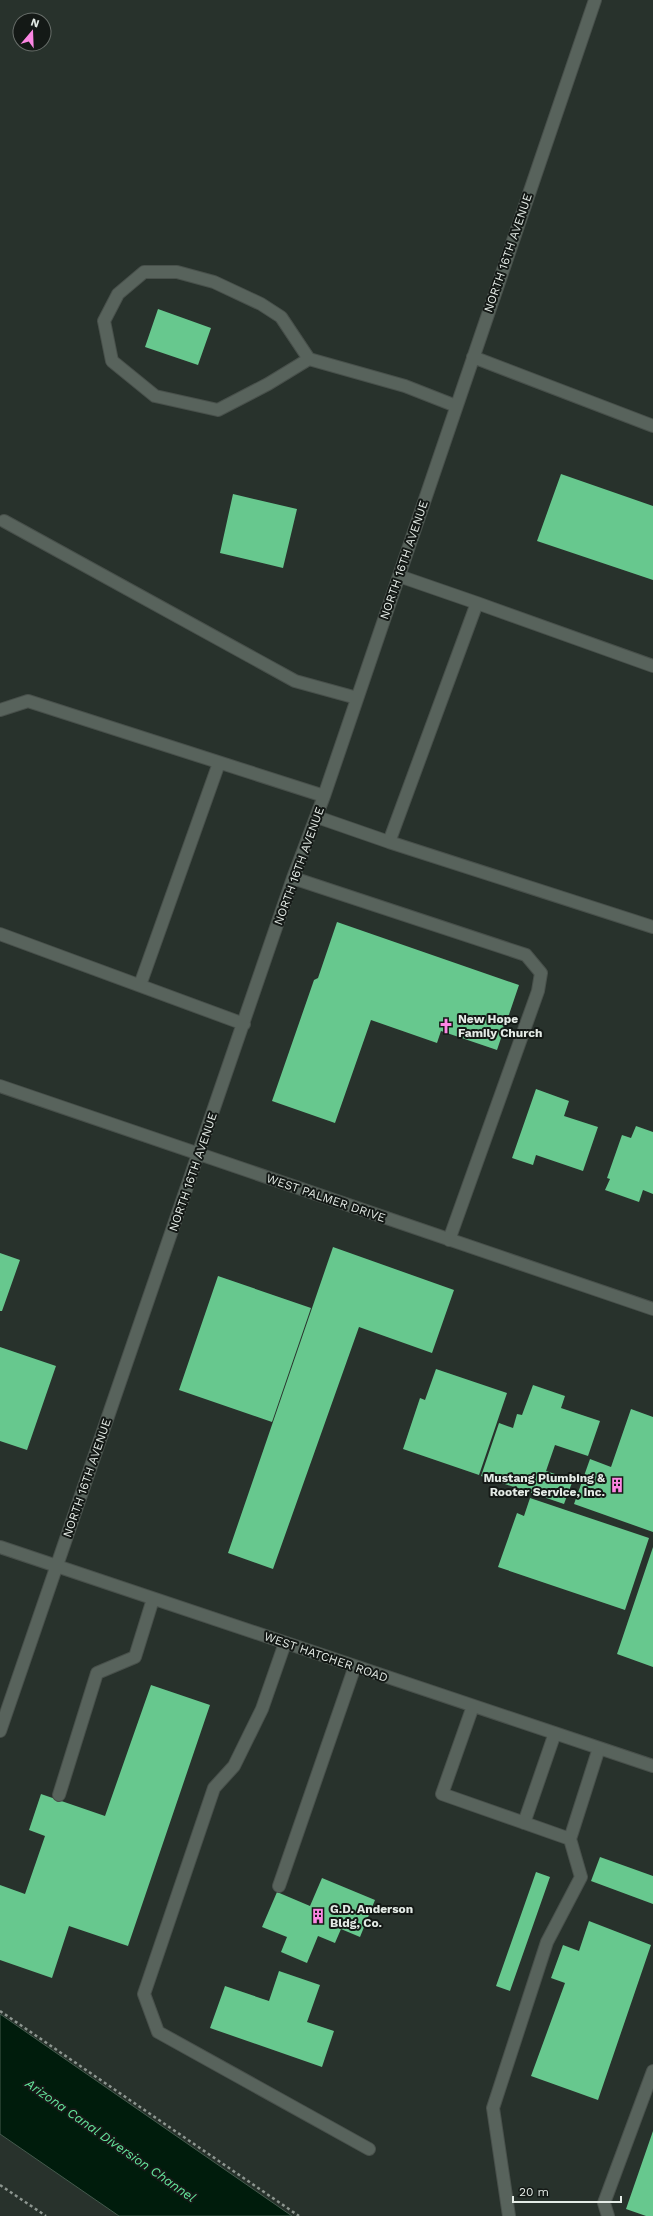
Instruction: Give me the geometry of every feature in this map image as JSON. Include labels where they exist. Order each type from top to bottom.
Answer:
[{"type":"street","name":"NORTH 16TH AVENUE","points":[[0,1731],[294,878],[324,796],[595,0]]},
{"type":"street","points":[[309,359],[268,384],[218,410],[155,396],[112,360],[104,321],[118,294],[144,272],[177,272],[214,282],[261,304],[281,317],[309,359],[405,386],[456,406]]},
{"type":"street","points":[[473,357],[653,426]]},
{"type":"street","points":[[4,521],[296,681],[357,698]]},
{"type":"street","points":[[399,576],[653,666]]},
{"type":"street","points":[[389,842],[477,604]]},
{"type":"street","points":[[0,710],[28,701],[324,796]]},
{"type":"street","points":[[140,985],[219,762]]},
{"type":"street","points":[[317,816],[389,842],[653,927]]},
{"type":"street","points":[[294,878],[526,955],[541,972],[538,991],[449,1240]]},
{"type":"street","points":[[0,934],[244,1024]]},
{"type":"street","name":"WEST PALMER DRIVE","points":[[0,1086],[199,1156],[653,1309]]},
{"type":"street","name":"WEST HATCHER ROAD","points":[[0,1547],[653,1766]]},
{"type":"street","points":[[59,1795],[97,1673],[135,1657],[153,1598]]},
{"type":"street","points":[[285,1643],[262,1709],[234,1766],[214,1788],[144,1994],[158,2032],[369,2149]]},
{"type":"street","points":[[279,1886],[355,1666]]},
{"type":"street","points":[[473,1706],[442,1794],[570,1840]]},
{"type":"street","points":[[524,1823],[555,1733]]},
{"type":"street","points":[[509,2216],[493,2108],[547,1942],[581,1877],[570,1840],[599,1748]]},
{"type":"street","points":[[608,2216],[604,2203],[653,2071]]},
{"type":"path","points":[[0,2011],[299,2216]]},
{"type":"path","points":[[0,2185],[46,2216]]},
{"type":"water","name":"Arizona Canal Diversion Channel","points":[[0,2014],[292,2216],[119,2216],[0,2134]]},
{"type":"building","points":[[158,309],[211,328],[198,365],[145,347]]},
{"type":"building","points":[[561,474],[653,506],[653,580],[537,541]]},
{"type":"building","points":[[233,494],[297,509],[283,568],[220,553]]},
{"type":"building","name":"New Hope Family Church","points":[[337,922],[519,985],[497,1050],[441,1031],[437,1043],[371,1020],[335,1123],[272,1101],[314,980],[318,978]]},
{"type":"building","points":[[536,1089],[569,1101],[564,1116],[598,1127],[583,1171],[536,1155],[533,1165],[512,1158]]},
{"type":"building","points":[[636,1126],[653,1132],[653,1194],[643,1190],[639,1202],[605,1190],[610,1179],[607,1178],[622,1135],[631,1138]]},
{"type":"building","points":[[333,1247],[454,1290],[432,1353],[359,1327],[273,1569],[228,1553]]},
{"type":"building","points":[[0,1253],[20,1260],[2,1311],[0,1311]]},
{"type":"building","points":[[218,1276],[311,1308],[272,1422],[179,1390]]},
{"type":"building","points":[[0,1347],[56,1366],[27,1450],[0,1441]]},
{"type":"building","points":[[436,1369],[507,1393],[479,1475],[403,1449],[420,1398],[425,1400]]},
{"type":"building","points":[[533,1385],[565,1396],[561,1408],[600,1421],[588,1456],[555,1445],[546,1471],[573,1480],[564,1504],[481,1476],[499,1423],[513,1428],[517,1414],[522,1415]]},
{"type":"building","name":"Mustang Plumbing & Rooter Service, Inc.","points":[[631,1409],[653,1417],[653,1532],[574,1504],[590,1459],[611,1467]]},
{"type":"building","points":[[530,1498],[649,1538],[625,1610],[498,1567],[517,1513],[524,1516]]},
{"type":"building","points":[[653,1547],[653,1667],[617,1654]]},
{"type":"building","points":[[151,1685],[210,1705],[128,1946],[69,1926],[52,1978],[0,1960],[0,1885],[25,1894],[45,1836],[29,1830],[41,1794],[105,1816]]},
{"type":"building","points":[[600,1857],[653,1876],[653,1904],[591,1881]]},
{"type":"building","points":[[536,1872],[550,1877],[510,1991],[496,1986]]},
{"type":"building","name":"G.D. Anderson Bldg, Co.","points":[[322,1878],[375,1900],[360,1937],[341,1929],[335,1943],[318,1936],[307,1963],[281,1952],[287,1937],[262,1927],[277,1892],[310,1906]]},
{"type":"building","points":[[589,1921],[651,1945],[598,2100],[531,2076],[565,1983],[551,1978],[563,1945],[579,1951]]},
{"type":"building","points":[[279,1971],[320,1985],[307,2022],[334,2031],[322,2067],[210,2028],[225,1986],[269,2001]]},
{"type":"building","points":[[653,2131],[653,2216],[646,2216],[626,2209]]},
{"type":"place","name":"New Hope Family Church","points":[[446,1026]]},
{"type":"place","name":"Mustang Plumbing & Rooter Service, Inc.","points":[[617,1485]]},
{"type":"place","name":"G.D. Anderson Bldg, Co.","points":[[318,1916]]}]
